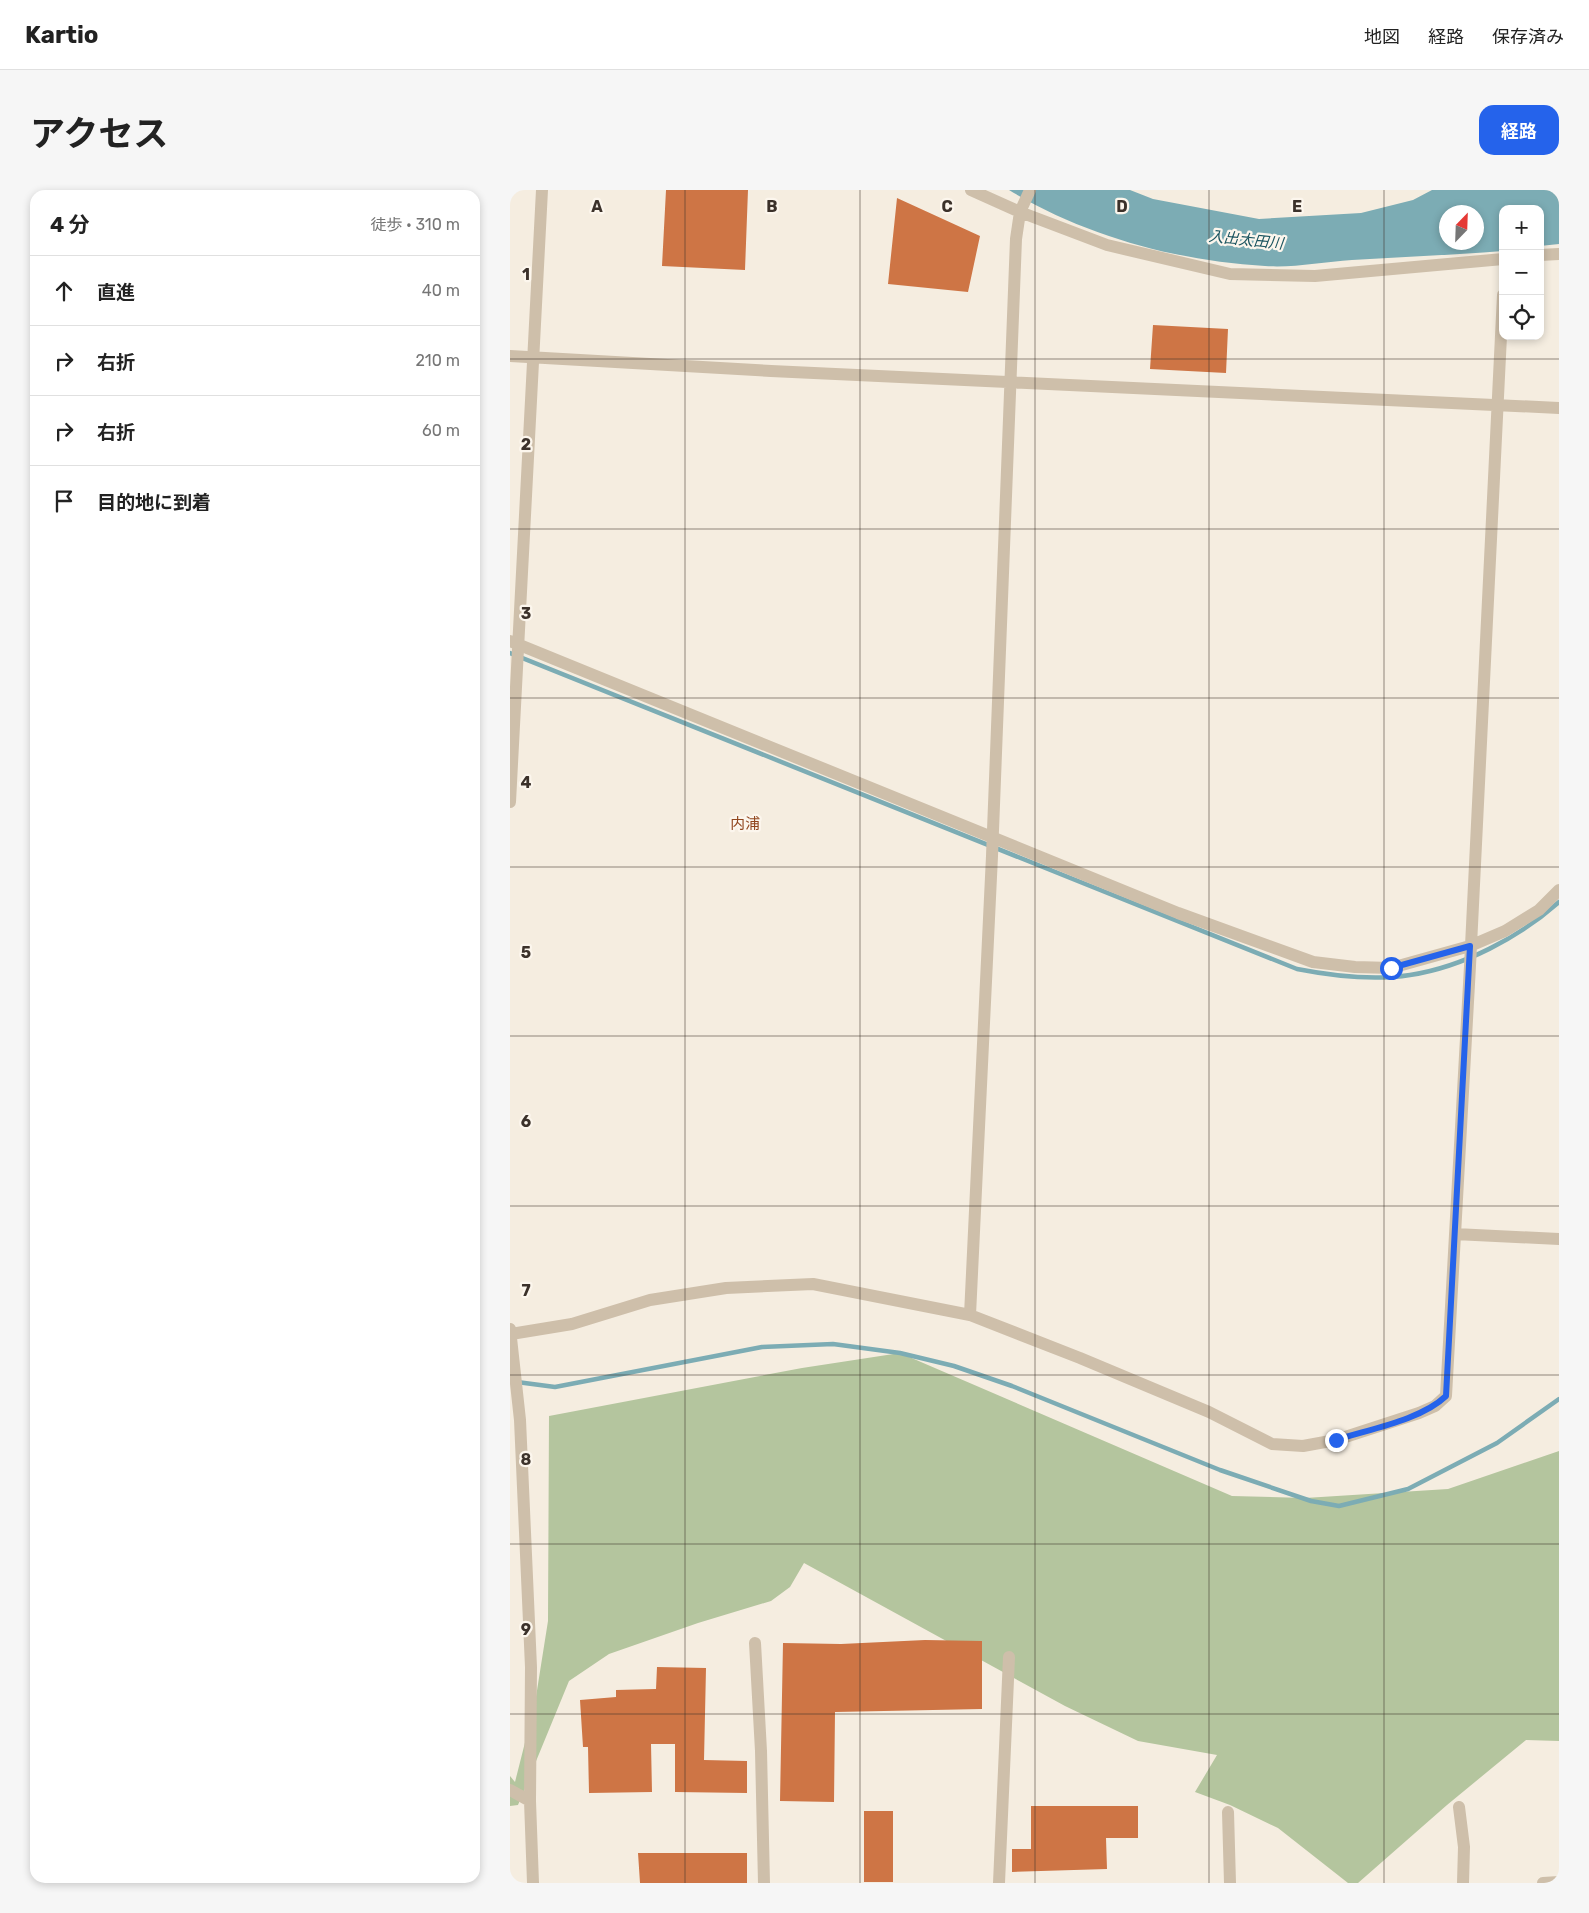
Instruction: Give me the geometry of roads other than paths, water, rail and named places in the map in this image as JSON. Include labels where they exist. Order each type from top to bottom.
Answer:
[{"type":"street","points":[[510,802],[514,643],[534,357],[542,190]]},
{"type":"street","points":[[971,190],[1020,212],[1107,245],[1230,274],[1315,276],[1499,258]]},
{"type":"street","points":[[970,1315],[993,837],[1016,239],[1020,212],[1030,190]]},
{"type":"street","points":[[1544,255],[1559,254]]},
{"type":"street","points":[[533,1883],[530,1801],[530,1657],[520,1420],[510,1332],[572,1324],[650,1300],[764,1285],[813,1284],[970,1315],[1080,1358],[1209,1412],[1272,1444],[1303,1446],[1336,1440],[1419,1413],[1436,1406],[1446,1396],[1471,947],[1501,340]]},
{"type":"street","points":[[510,356],[1011,383],[1259,392],[1559,408]]},
{"type":"street","points":[[514,643],[1178,913],[1313,962],[1355,967],[1391,968],[1471,947],[1505,931],[1539,910],[1559,890]]},
{"type":"street","points":[[1455,1234],[1559,1239]]},
{"type":"street","points":[[755,1643],[761,1751],[764,1883]]},
{"type":"street","points":[[999,1883],[1009,1657]]},
{"type":"street","points":[[510,1790],[530,1801]]},
{"type":"street","points":[[1459,1806],[1464,1847],[1462,1883]]},
{"type":"street","points":[[1228,1812],[1230,1883]]},
{"type":"street","points":[[1543,1883],[1559,1882]]},
{"type":"water","name":"入出太田川","points":[[1009,190],[1130,190],[1153,199],[1259,219],[1361,213],[1413,200],[1432,190],[1559,190],[1559,244],[1544,246],[1544,205],[1499,205],[1499,251],[1352,260],[1297,266],[1232,263],[1165,252],[1100,233],[1069,221]]},
{"type":"waterway","points":[[510,653],[1297,969],[1339,976],[1367,978],[1396,977],[1430,971],[1470,958],[1490,949],[1527,927],[1559,902]]},
{"type":"waterway","points":[[517,1382],[555,1387],[762,1347],[833,1344],[900,1353],[954,1366],[1012,1386],[1220,1470],[1311,1501],[1339,1506],[1408,1489],[1497,1443],[1559,1399]]},
{"type":"district","name":"内浦","points":[[745,824]]}]
